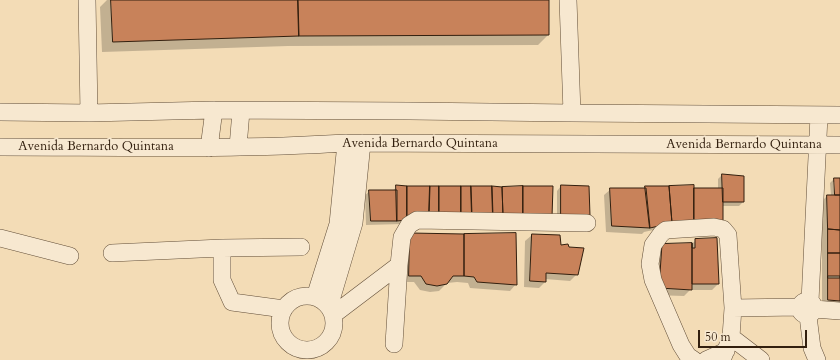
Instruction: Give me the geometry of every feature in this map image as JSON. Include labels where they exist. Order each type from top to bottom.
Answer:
[{"type":"street","points":[[88,0],[89,112]]},
{"type":"street","points":[[568,0],[572,113]]},
{"type":"street","points":[[209,148],[214,110]]},
{"type":"street","points":[[0,112],[214,110],[840,115]]},
{"type":"street","points":[[238,147],[241,111]]},
{"type":"street","points":[[817,360],[812,348],[808,308],[819,116]]},
{"type":"street","points":[[315,297],[338,224],[354,143]]},
{"type":"street","points":[[331,311],[354,223],[354,143]]},
{"type":"street","name":"Avenida Bernardo Quintana","points":[[0,147],[209,148],[354,143],[840,145]]},
{"type":"street","points":[[394,344],[402,237],[408,225],[417,220],[587,223]]},
{"type":"street","points":[[694,360],[688,356],[681,345],[653,280],[650,264],[653,245],[666,230],[714,227],[723,229],[728,235],[733,308],[726,349]]},
{"type":"street","points":[[0,238],[70,256]]},
{"type":"street","points":[[112,254],[222,248],[301,247]]},
{"type":"street","points":[[222,248],[222,280],[232,302],[284,309]]},
{"type":"street","points":[[331,311],[399,265]]},
{"type":"street","points":[[306,296],[315,297],[323,301],[331,311],[334,324],[333,329],[328,341],[312,350],[304,350],[295,347],[282,335],[280,326],[281,317],[284,309],[290,302],[297,298],[306,296]]},
{"type":"street","points":[[733,308],[808,308],[840,311]]},
{"type":"street","points":[[706,360],[726,349],[761,360]]},
{"type":"building","points":[[111,0],[298,0],[299,36],[113,42]]},
{"type":"building","points":[[298,0],[549,0],[549,35],[299,36]]},
{"type":"building","points":[[722,174],[744,176],[744,202],[723,202]]},
{"type":"building","points":[[834,178],[840,178],[840,195],[835,195]]},
{"type":"building","points":[[396,185],[407,186],[407,220],[397,221]]},
{"type":"building","points":[[561,185],[589,186],[590,216],[561,215]]},
{"type":"building","points":[[694,185],[694,221],[672,223],[669,186]]},
{"type":"building","points":[[407,186],[430,186],[429,216],[407,217]]},
{"type":"building","points":[[430,186],[439,186],[439,215],[429,216]]},
{"type":"building","points":[[439,186],[461,186],[461,215],[439,215]]},
{"type":"building","points":[[461,186],[471,186],[472,216],[461,215]]},
{"type":"building","points":[[471,186],[492,186],[493,216],[472,216]]},
{"type":"building","points":[[492,186],[502,187],[503,216],[493,216]]},
{"type":"building","points":[[523,186],[523,216],[503,216],[502,187]]},
{"type":"building","points":[[523,186],[553,186],[552,217],[523,216]]},
{"type":"building","points":[[645,186],[669,186],[672,223],[650,228]]},
{"type":"building","points":[[610,188],[646,188],[650,228],[612,226]]},
{"type":"building","points":[[694,188],[723,188],[723,224],[694,221]]},
{"type":"building","points":[[369,190],[397,190],[397,221],[371,221]]},
{"type":"building","points":[[827,195],[840,195],[840,230],[828,229]]},
{"type":"building","points":[[828,229],[840,230],[840,253],[828,253]]},
{"type":"building","points":[[410,233],[464,234],[464,276],[453,276],[447,284],[437,286],[426,284],[421,276],[409,276]]},
{"type":"building","points":[[516,233],[517,285],[477,282],[474,277],[464,276],[464,234]]},
{"type":"building","points":[[532,234],[560,235],[561,245],[568,244],[569,247],[584,248],[578,275],[546,273],[546,282],[530,281]]},
{"type":"building","points":[[717,238],[719,284],[692,284],[692,248],[695,248],[695,239]]},
{"type":"building","points":[[692,243],[692,290],[659,288],[662,244]]},
{"type":"building","points":[[828,253],[840,253],[840,278],[828,278]]},
{"type":"building","points":[[828,276],[840,276],[840,301],[828,300]]}]
